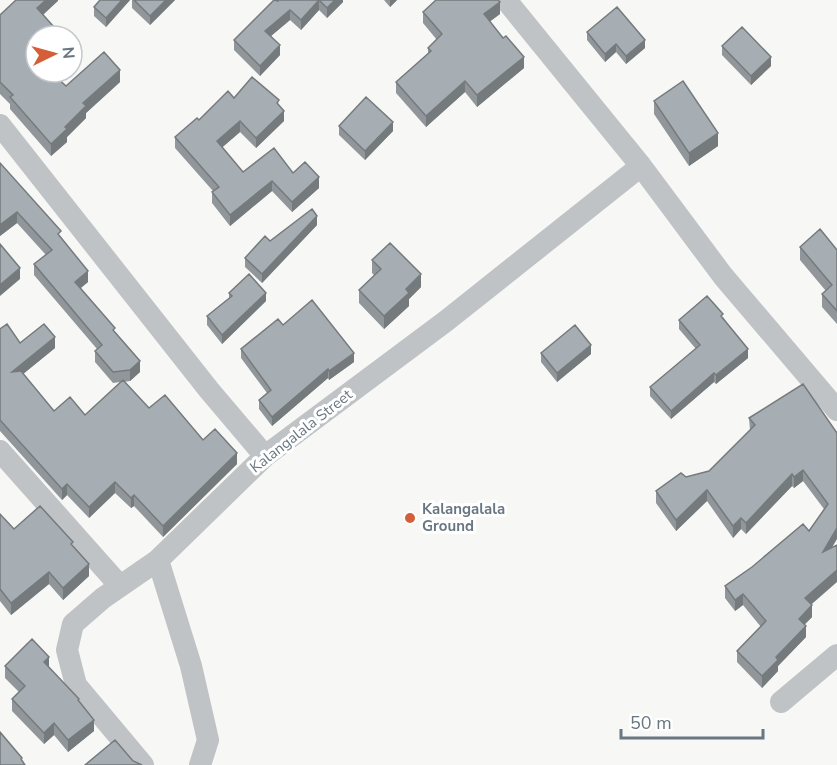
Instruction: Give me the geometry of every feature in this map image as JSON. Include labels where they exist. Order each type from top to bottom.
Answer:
[{"type":"street","points":[[506,0],[641,166],[723,276],[837,410]]},
{"type":"street","points":[[0,125],[264,456]]},
{"type":"street","name":"Kalangalala Street","points":[[143,765],[76,685],[67,650],[73,624],[120,586],[158,560],[264,456],[446,321],[641,166]]},
{"type":"street","points":[[0,451],[120,586]]},
{"type":"street","points":[[158,560],[191,666],[208,740],[200,765]]},
{"type":"street","points":[[781,702],[837,654]]},
{"type":"building","points":[[16,0],[46,0],[37,8],[51,24],[24,24],[24,84],[64,84],[66,86],[84,84],[84,70],[104,52],[120,70],[83,103],[86,106],[51,144],[10,97],[13,95],[0,82],[0,15]]},
{"type":"building","points":[[100,0],[122,0],[106,18],[94,7]]},
{"type":"building","points":[[134,0],[166,0],[150,16]]},
{"type":"building","points":[[274,0],[319,0],[301,20],[290,10],[265,31],[280,45],[260,66],[234,40]]},
{"type":"building","points":[[319,0],[335,0],[327,8]]},
{"type":"building","points":[[436,0],[498,0],[500,2],[484,14],[503,38],[506,36],[524,57],[477,95],[465,81],[426,116],[396,82],[431,51],[428,48],[442,34],[423,12]]},
{"type":"building","points":[[617,7],[645,40],[626,56],[616,44],[605,54],[587,32]]},
{"type":"building","points":[[742,27],[771,57],[751,76],[722,46]]},
{"type":"building","points":[[252,77],[279,100],[277,103],[284,111],[256,138],[240,121],[217,141],[243,172],[274,148],[293,173],[305,162],[319,177],[292,202],[272,181],[230,215],[212,192],[219,187],[175,137],[197,118],[199,120],[228,91],[234,98]]},
{"type":"building","points":[[683,81],[718,133],[689,153],[654,101]]},
{"type":"building","points":[[366,97],[393,122],[365,151],[339,126]]},
{"type":"building","points":[[0,163],[61,231],[58,234],[88,271],[75,282],[140,361],[130,370],[113,372],[95,351],[102,345],[34,264],[52,250],[17,212],[0,225]]},
{"type":"building","points":[[312,209],[317,216],[262,274],[245,258],[265,236],[270,241]]},
{"type":"building","points":[[820,229],[837,250],[837,311],[822,294],[832,285],[800,247]]},
{"type":"building","points":[[390,243],[421,274],[406,289],[409,293],[384,316],[359,290],[381,269],[372,260]]},
{"type":"building","points":[[0,244],[20,268],[0,285]]},
{"type":"building","points":[[249,274],[266,293],[222,335],[207,316],[232,296],[229,293]]},
{"type":"building","points":[[707,296],[748,349],[716,375],[714,373],[671,411],[650,387],[700,345],[679,320]]},
{"type":"building","points":[[312,300],[354,353],[329,371],[328,369],[272,417],[259,400],[271,390],[241,349],[278,319],[283,325]]},
{"type":"building","points":[[7,324],[20,343],[44,324],[55,337],[12,372],[21,371],[54,411],[70,397],[85,415],[123,380],[149,408],[165,395],[203,440],[215,429],[237,453],[163,526],[134,495],[131,498],[115,482],[89,507],[67,484],[62,489],[0,420],[0,329]]},
{"type":"building","points":[[575,325],[591,345],[557,373],[541,353]]},
{"type":"building","points":[[803,384],[837,433],[837,528],[823,552],[837,545],[837,570],[805,598],[812,605],[799,619],[806,626],[776,657],[778,660],[762,676],[737,651],[766,621],[743,594],[735,600],[725,586],[752,567],[803,524],[809,531],[828,504],[803,470],[794,477],[792,474],[746,523],[741,518],[733,526],[707,490],[676,520],[656,491],[681,473],[686,477],[709,471],[755,425],[749,418]]},
{"type":"building","points":[[40,506],[73,542],[71,544],[89,564],[63,588],[49,572],[11,603],[0,589],[0,514],[14,529]]},
{"type":"building","points":[[32,639],[49,657],[44,662],[79,699],[94,720],[68,740],[54,723],[44,733],[12,699],[25,686],[5,666]]},
{"type":"building","points":[[0,732],[22,758],[25,765],[0,765]]},
{"type":"building","points":[[115,740],[133,761],[142,765],[85,765]]},
{"type":"place","name":"Kalangalala Ground","points":[[410,518]]}]
